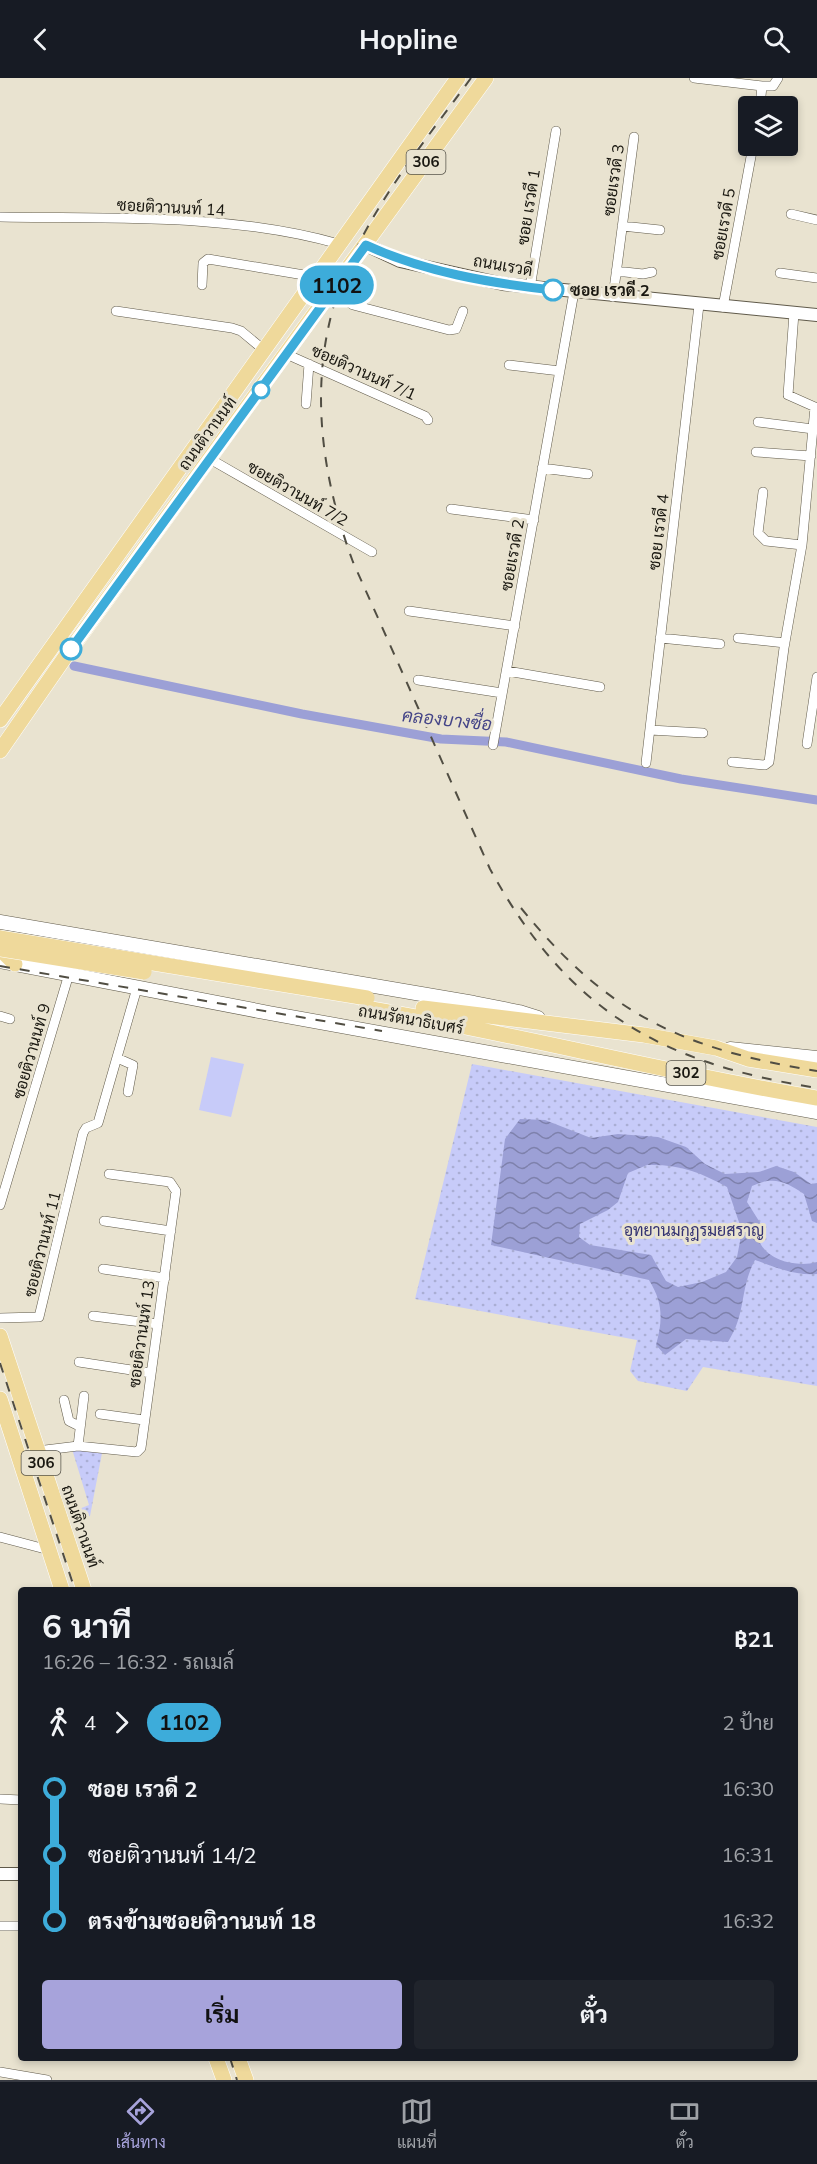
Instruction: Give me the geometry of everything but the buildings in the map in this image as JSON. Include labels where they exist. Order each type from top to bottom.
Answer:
[{"type":"main road","name":"ถนนติวานนท์","points":[[2,714],[458,78]]},
{"type":"main road","name":"ถนนติวานนท์","points":[[0,751],[486,78]]},
{"type":"main road","points":[[363,212],[371,239]]},
{"type":"main road","name":"ถนนรัตนาธิเบศร์","points":[[0,922],[519,1011],[546,1021]]},
{"type":"main road","points":[[68,974],[54,966],[50,952],[56,940],[75,934]]},
{"type":"main road","name":"ถนนรัตนาธิเบศร์","points":[[0,938],[366,1003],[563,1048],[817,1098]]},
{"type":"main road","points":[[0,949],[7,963]]},
{"type":"main road","name":"ถนนรัตนาธิเบศร์","points":[[0,949],[366,1003],[546,1021],[716,1048],[817,1058]]},
{"type":"main road","name":"ถนนรัตนาธิเบศร์","points":[[7,963],[817,1112]]},
{"type":"main road","name":"ถนนรัตนาธิเบศร์","points":[[716,1048],[748,1059],[817,1070]]},
{"type":"main road","name":"ถนนติวานนท์","points":[[0,1336],[83,1587]]},
{"type":"main road","name":"306","points":[[0,1400],[61,1587]]},
{"type":"main road","points":[[217,2061],[224,2080]]},
{"type":"main road","points":[[239,2061],[246,2080]]},
{"type":"street","points":[[694,78],[762,86],[773,86],[778,78]]},
{"type":"street","points":[[761,96],[762,86]]},
{"type":"street","name":"ซอย เรวดี 1","points":[[530,288],[556,131]]},
{"type":"street","name":"ซอยเรวดี 3","points":[[613,297],[634,137]]},
{"type":"street","name":"ซอยเรวดี 5","points":[[723,307],[751,156]]},
{"type":"street","points":[[791,214],[817,220]]},
{"type":"street","name":"ซอยติวานนท์ 14","points":[[0,217],[197,221],[316,238],[339,244]]},
{"type":"street","name":"ซอยเรวดี 3","points":[[622,226],[660,231]]},
{"type":"street","name":"ถนนเรวดี","points":[[371,239],[400,261],[503,284],[613,297],[817,315]]},
{"type":"street","points":[[202,285],[203,262],[208,259],[316,277]]},
{"type":"street","points":[[616,271],[643,274],[652,272]]},
{"type":"street","points":[[780,273],[817,278]]},
{"type":"street","points":[[333,291],[353,305],[449,330],[456,329],[463,311]]},
{"type":"street","name":"ซอยเรวดี 2","points":[[493,745],[574,292]]},
{"type":"street","name":"ซอย เรวดี 4","points":[[646,763],[699,305]]},
{"type":"street","points":[[116,311],[232,328],[241,331],[264,350]]},
{"type":"street","points":[[732,762],[765,765],[769,762],[785,643],[802,545],[811,456],[813,405],[791,399],[788,395],[794,313]]},
{"type":"street","name":"ซอยติวานนท์ 7/1","points":[[286,354],[425,416],[428,420]]},
{"type":"street","points":[[306,404],[309,364]]},
{"type":"street","points":[[509,365],[560,371]]},
{"type":"street","points":[[758,422],[813,429]]},
{"type":"street","points":[[756,452],[811,456]]},
{"type":"street","name":"ซอยติวานนท์ 7/2","points":[[210,459],[372,552]]},
{"type":"street","points":[[542,468],[588,474]]},
{"type":"street","points":[[763,492],[758,533],[766,541],[802,545]]},
{"type":"street","points":[[451,509],[534,520]]},
{"type":"street","points":[[409,611],[514,626]]},
{"type":"street","points":[[660,638],[720,644]]},
{"type":"street","points":[[738,638],[785,643]]},
{"type":"street","points":[[507,671],[600,687]]},
{"type":"street","points":[[807,744],[817,677]]},
{"type":"street","points":[[418,680],[502,693]]},
{"type":"street","points":[[650,730],[703,733]]},
{"type":"street","name":"ซอยติวานนท์ 9","points":[[0,1205],[68,974]]},
{"type":"street","points":[[128,1092],[134,1065],[117,1058],[137,988]]},
{"type":"street","points":[[0,1016],[10,1019]]},
{"type":"street","name":"ซอยติวานนท์ 11","points":[[0,1318],[39,1317],[85,1129],[98,1123],[117,1058]]},
{"type":"street","name":"ซอยติวานนท์ 13","points":[[37,1451],[78,1446],[137,1452],[141,1448],[176,1191],[170,1182],[109,1174]]},
{"type":"street","points":[[104,1221],[171,1231]]},
{"type":"street","points":[[103,1269],[165,1278]]},
{"type":"street","points":[[93,1316],[158,1324]]},
{"type":"street","points":[[79,1362],[151,1373]]},
{"type":"street","points":[[78,1446],[84,1396]]},
{"type":"street","points":[[64,1400],[69,1421],[79,1426]]},
{"type":"street","points":[[100,1414],[144,1420]]},
{"type":"street","points":[[0,1537],[49,1550]]},
{"type":"street","points":[[0,1799],[18,1800]]},
{"type":"street","points":[[0,1874],[18,1874]]},
{"type":"street","points":[[0,1926],[18,1926]]},
{"type":"street","points":[[0,2072],[47,2080]]},
{"type":"green space","points":[[211,1057],[244,1064],[231,1117],[199,1110]]},
{"type":"green space","name":"อุทยานมกุฎรมยสราญ","points":[[472,1064],[817,1127],[817,1386],[703,1367],[687,1391],[638,1381],[630,1371],[637,1340],[415,1299]]},
{"type":"green space","points":[[72,1449],[102,1453],[90,1516],[72,1521],[69,1513],[89,1505]]},
{"type":"water","points":[[520,1119],[545,1120],[591,1138],[618,1134],[658,1137],[686,1147],[705,1164],[725,1174],[759,1172],[776,1166],[794,1172],[811,1184],[817,1183],[817,1223],[812,1221],[804,1194],[779,1181],[766,1181],[752,1186],[747,1202],[764,1229],[758,1237],[766,1251],[773,1257],[790,1263],[817,1262],[817,1274],[793,1272],[755,1260],[747,1281],[738,1321],[728,1342],[686,1339],[665,1355],[656,1345],[660,1327],[660,1311],[657,1296],[649,1280],[491,1245],[505,1139]],"holes":[[[647,1165],[689,1170],[727,1187],[742,1231],[737,1257],[726,1272],[702,1282],[678,1287],[666,1281],[651,1255],[590,1245],[579,1237],[580,1224],[608,1210],[618,1202],[628,1173]]]},
{"type":"waterway","name":"คลองบางซื่อ","points":[[74,666],[302,714],[441,739],[506,742],[681,779],[817,800]]},
{"type":"railway","points":[[471,78],[406,166],[376,212],[351,260],[336,297],[327,335],[322,373],[321,411],[324,450],[331,488],[353,562],[490,869],[520,918],[552,960],[586,994],[624,1022],[665,1045],[711,1063],[761,1077],[817,1088]]},
{"type":"railway","points":[[521,908],[553,945],[585,976],[618,1001],[651,1021],[687,1038],[726,1051],[817,1071]]},
{"type":"railway","points":[[0,966],[382,1031]]},
{"type":"railway","points":[[0,1363],[74,1587]]},
{"type":"railway","points":[[231,2061],[237,2080]]},
{"type":"bus line","name":"1102","points":[[71,649],[366,245],[400,261],[503,284],[553,290]]},
{"type":"place","name":"ซอย เรวดี 2","points":[[553,290]]}]
